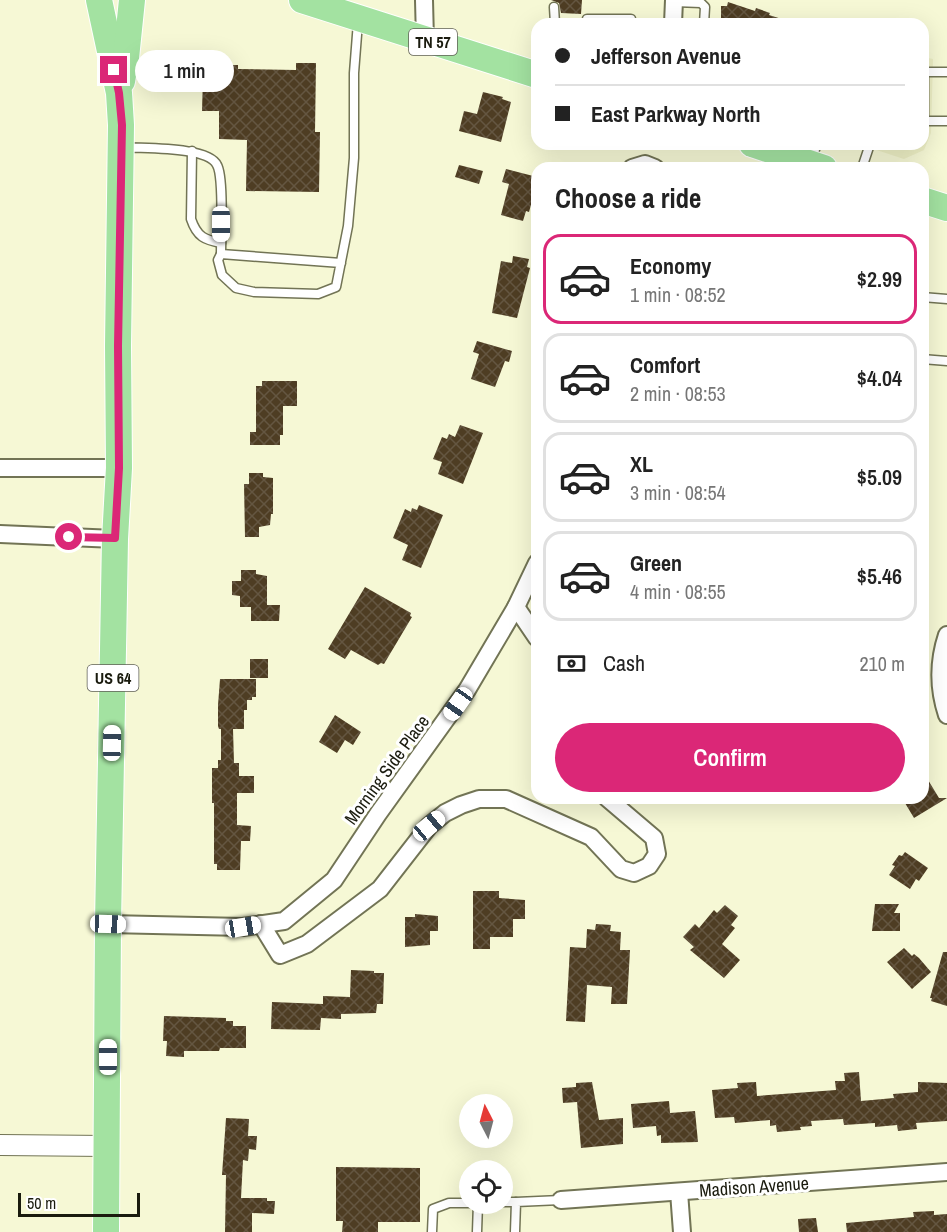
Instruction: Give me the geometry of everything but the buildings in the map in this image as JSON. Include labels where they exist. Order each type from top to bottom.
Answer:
[{"type":"main road","name":"US 64","points":[[99,0],[119,93],[121,147],[119,468],[115,538],[108,924],[106,1232]]},
{"type":"main road","points":[[119,93],[126,58],[132,0]]},
{"type":"main road","name":"TN 57","points":[[302,0],[355,15],[531,73]]},
{"type":"main road","points":[[781,150],[817,158]]},
{"type":"main road","points":[[929,202],[947,208]]},
{"type":"street","points":[[424,0],[425,40]]},
{"type":"street","points":[[673,18],[674,1]]},
{"type":"street","points":[[0,468],[119,468]]},
{"type":"street","points":[[0,534],[115,538]]},
{"type":"street","name":"Morning Side Place","points":[[108,924],[243,927],[284,921],[334,880],[378,814],[467,690],[516,607],[531,576]]},
{"type":"street","points":[[516,607],[531,629]]},
{"type":"street","points":[[947,635],[941,658],[940,677],[941,696],[947,715]]},
{"type":"street","points":[[261,924],[280,955],[307,944],[380,889],[429,826],[461,805],[479,800],[506,799],[591,837],[621,869],[634,873],[649,866],[657,854],[654,838],[614,804]]},
{"type":"street","points":[[0,1144],[107,1146]]},
{"type":"street","name":"Madison Avenue","points":[[561,1200],[947,1172]]},
{"type":"street","points":[[679,1192],[682,1232]]},
{"type":"lane","points":[[674,1],[701,3],[705,8],[704,18]]},
{"type":"lane","points":[[554,7],[555,18]]},
{"type":"lane","points":[[121,147],[192,152],[208,156],[217,164],[221,187],[221,254],[218,260],[222,275],[236,288],[254,292],[318,294],[336,287],[348,226],[354,158],[355,15]]},
{"type":"lane","points":[[587,18],[630,18]]},
{"type":"lane","points":[[929,72],[947,72]]},
{"type":"lane","points":[[929,120],[947,120]]},
{"type":"lane","points":[[192,152],[191,219],[195,229],[204,240],[221,243]]},
{"type":"lane","points":[[221,254],[341,264]]},
{"type":"lane","points":[[929,298],[947,299]]},
{"type":"lane","points":[[929,360],[947,361]]},
{"type":"lane","points":[[515,1232],[516,1202],[561,1200]]},
{"type":"lane","points":[[432,1232],[433,1209],[449,1203],[459,1203]]},
{"type":"lane","points":[[477,1232],[478,1214]]},
{"type":"shaded area","points":[[929,58],[933,59],[929,138]]},
{"type":"shaded area","points":[[876,150],[924,150],[904,159]]},
{"type":"route","points":[[69,537],[115,538],[119,468],[118,346],[122,125],[114,70]]}]
